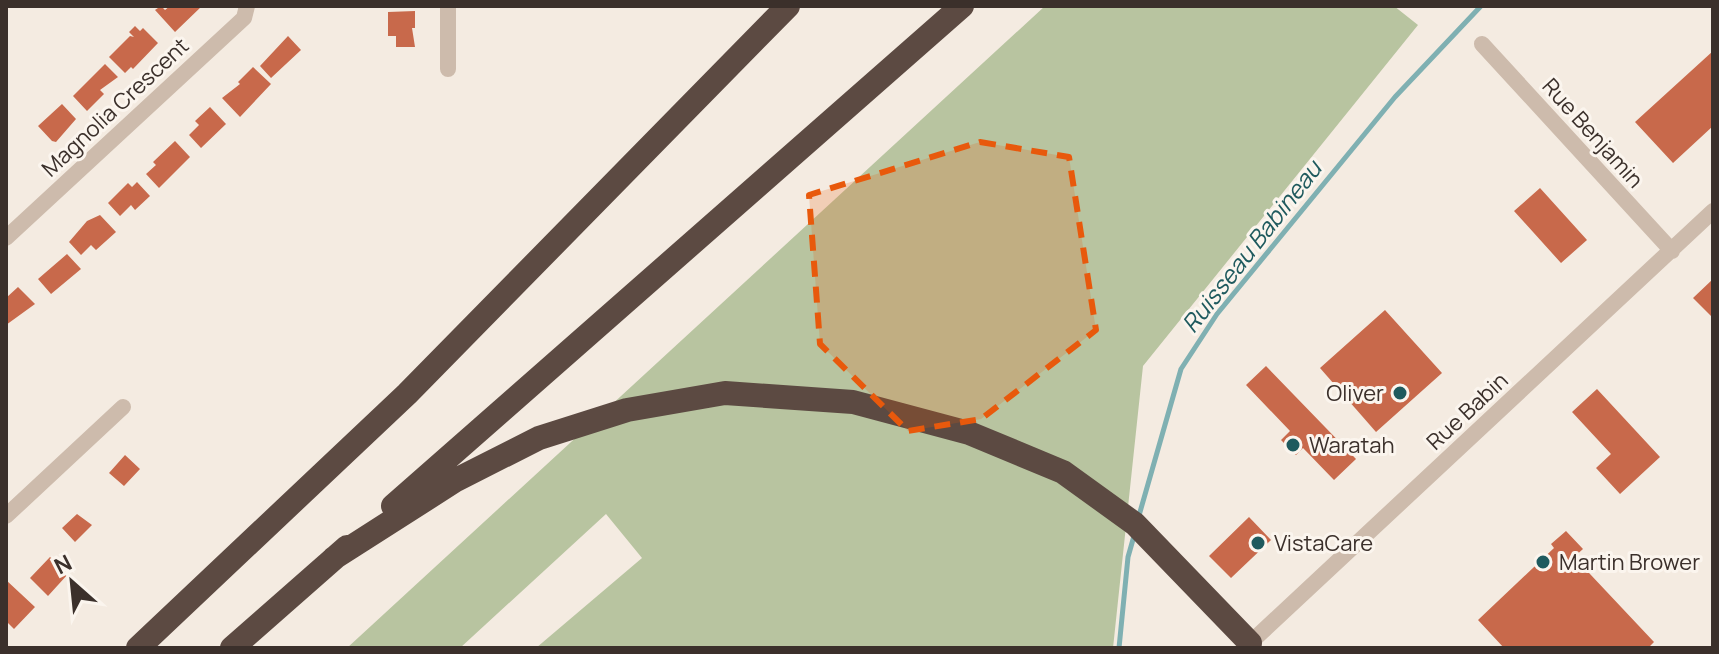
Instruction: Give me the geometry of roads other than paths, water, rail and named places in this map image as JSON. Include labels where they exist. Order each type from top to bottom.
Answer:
[{"type":"highway","points":[[138,648],[407,394],[788,6]]},
{"type":"highway","points":[[232,648],[962,6]]},
{"type":"highway","points":[[334,558],[456,480],[539,438],[627,410],[725,393],[853,402],[969,433],[1063,472],[1135,524],[1250,643]]},
{"type":"street","name":"Magnolia Crescent","points":[[6,238],[244,18],[247,6]]},
{"type":"street","points":[[448,6],[448,69]]},
{"type":"street","name":"Rue Benjamin","points":[[1482,44],[1672,251]]},
{"type":"street","name":"Rue Babin","points":[[1250,643],[1713,211]]},
{"type":"street","points":[[6,516],[123,407]]},
{"type":"waterway","name":"Ruisseau Babineau","points":[[1138,519],[1181,369],[1217,314],[1395,97],[1481,6]]},
{"type":"waterway","name":"Ruisseau Babineau","points":[[1119,648],[1128,557],[1134,536]]},
{"type":"place","name":"Oliver","points":[[1400,393]]},
{"type":"place","name":"Waratah","points":[[1293,445]]},
{"type":"place","name":"VistaCare","points":[[1258,543]]},
{"type":"place","name":"Martin Brower","points":[[1543,562]]}]
